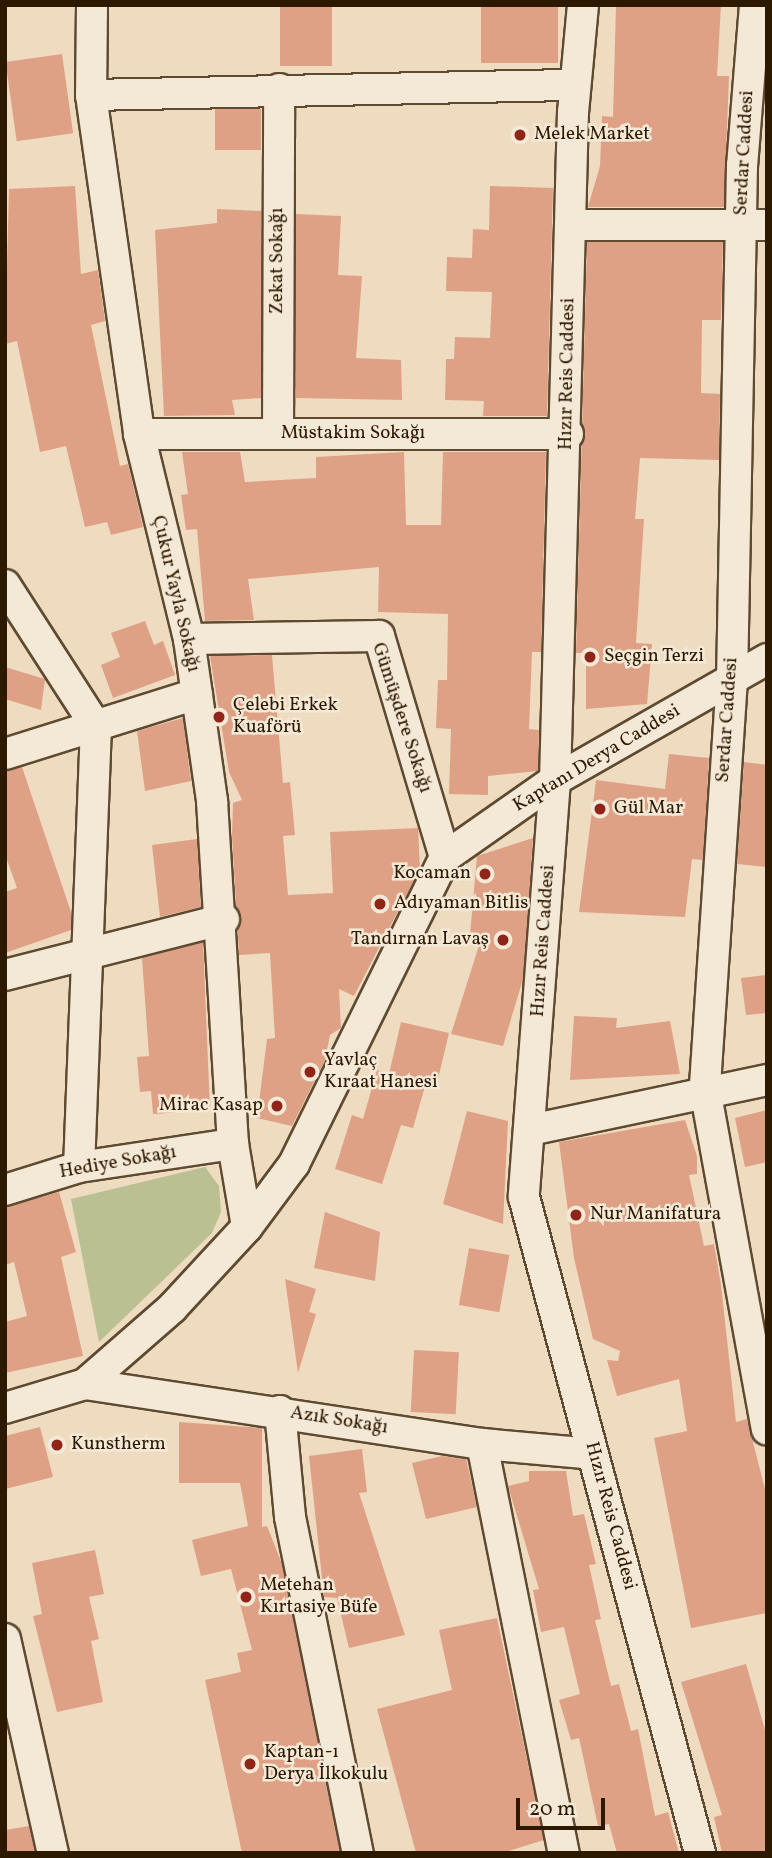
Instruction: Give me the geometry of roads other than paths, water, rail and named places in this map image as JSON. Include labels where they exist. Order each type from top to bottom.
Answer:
[{"type":"street","name":"Çukur Yayla Sokağı","points":[[92,5],[91,94],[139,434],[190,639],[197,694],[224,919],[233,1144],[247,1227]]},
{"type":"street","name":"Hızır Reis Caddesi","points":[[583,5],[575,85],[570,225],[568,434],[555,780],[524,1197],[701,1853]]},
{"type":"street","name":"Serdar Caddesi","points":[[755,5],[754,225],[732,679],[705,1089],[767,1429]]},
{"type":"street","points":[[91,94],[575,85]]},
{"type":"street","name":"Zekat Sokağı","points":[[278,434],[279,89]]},
{"type":"street","points":[[570,225],[754,225]]},
{"type":"street","name":"Müstakim Sokağı","points":[[139,434],[568,434]]},
{"type":"street","points":[[5,584],[38,629],[96,726],[83,953],[79,1167]]},
{"type":"street","points":[[5,617],[38,629]]},
{"type":"street","name":"Gümüşdere Sokağı","points":[[190,639],[379,636],[445,857]]},
{"type":"street","name":"Kaptanı Derya Caddesi","points":[[5,1408],[85,1384],[172,1308],[247,1227],[294,1164],[445,857],[555,780],[767,659]]},
{"type":"street","points":[[5,754],[197,694]]},
{"type":"street","points":[[5,975],[224,919]]},
{"type":"street","points":[[530,1130],[705,1089],[767,1080]]},
{"type":"street","name":"Hediye Sokağı","points":[[5,1190],[79,1167],[233,1144]]},
{"type":"street","name":"Azık Sokağı","points":[[85,1384],[280,1411],[481,1444],[593,1454]]},
{"type":"street","points":[[280,1411],[290,1517],[358,1853]]},
{"type":"street","points":[[481,1444],[564,1853]]},
{"type":"street","points":[[5,1639],[53,1853]]},
{"type":"place","name":"Melek Market","points":[[520,135]]},
{"type":"place","name":"Seçgin Terzi","points":[[590,657]]},
{"type":"place","name":"Çelebi Erkek Kuaförü","points":[[219,717]]},
{"type":"place","name":"Gül Mar","points":[[600,809]]},
{"type":"place","name":"Kocaman","points":[[485,874]]},
{"type":"place","name":"Adıyaman Bitlis","points":[[380,904]]},
{"type":"place","name":"Tandırnan Lavaş","points":[[503,940]]},
{"type":"place","name":"Yavlaç Kıraat Hanesi","points":[[310,1072]]},
{"type":"place","name":"Mirac Kasap","points":[[277,1106]]},
{"type":"place","name":"Nur Manifatura","points":[[576,1215]]},
{"type":"place","name":"Kunstherm","points":[[57,1445]]},
{"type":"place","name":"Metehan Kırtasiye Büfe","points":[[246,1597]]},
{"type":"place","name":"Kaptan-ı Derya İlkokulu","points":[[250,1764]]}]
